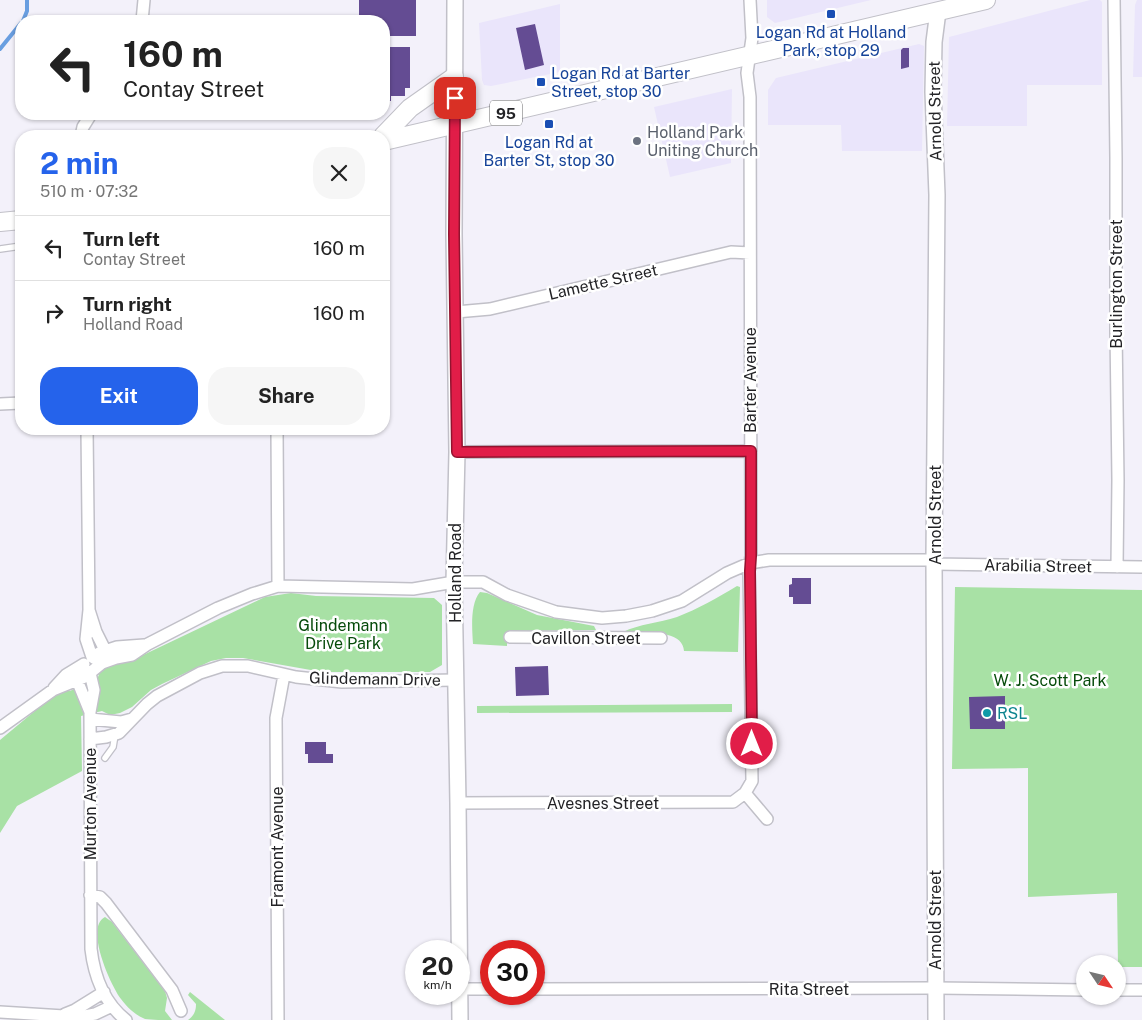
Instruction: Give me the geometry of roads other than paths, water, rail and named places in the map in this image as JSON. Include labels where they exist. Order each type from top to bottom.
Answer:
[{"type":"main road","name":"Holland Road","points":[[455,0],[454,125],[457,452],[454,582],[459,940]]},
{"type":"main road","name":"95","points":[[390,140],[750,56],[938,6],[986,0]]},
{"type":"main road","name":"Arnold Street","points":[[936,1020],[934,562],[937,195],[934,50],[938,6]]},
{"type":"main road","points":[[389,130],[410,108],[454,77]]},
{"type":"main road","points":[[0,222],[15,221]]},
{"type":"main road","name":"Holland Road","points":[[460,1005],[460,1020]]},
{"type":"street","points":[[143,15],[144,0]]},
{"type":"street","name":"Barter Avenue","points":[[744,793],[752,781],[750,97],[747,73],[752,38],[750,0]]},
{"type":"street","name":"Burlington Street","points":[[1114,0],[1117,567]]},
{"type":"street","name":"Lamette Street","points":[[456,312],[490,309],[731,252],[750,253]]},
{"type":"street","points":[[0,404],[15,404]]},
{"type":"street","points":[[87,435],[89,610],[86,638],[97,660]]},
{"type":"street","points":[[277,435],[278,586]]},
{"type":"street","points":[[457,452],[751,451]]},
{"type":"street","name":"Arabilia Street","points":[[750,563],[770,560],[934,562],[1142,568]]},
{"type":"street","name":"Cavillon Street","points":[[454,582],[483,582],[507,595],[556,612],[584,617],[607,618],[652,611],[682,601],[727,573],[750,563]]},
{"type":"street","points":[[97,660],[130,656],[148,644],[218,608],[278,586],[413,589],[454,582]]},
{"type":"street","points":[[89,610],[96,632],[106,650]]},
{"type":"street","points":[[607,618],[608,638]]},
{"type":"street","name":"Cavillon Street","points":[[510,637],[661,638]]},
{"type":"street","points":[[53,690],[77,680],[106,650],[148,644]]},
{"type":"street","name":"Glindemann Drive","points":[[115,735],[157,696],[200,673],[216,668],[242,666],[284,675],[342,682],[455,680]]},
{"type":"street","points":[[0,728],[53,690],[66,676],[85,670]]},
{"type":"street","name":"Murton Avenue","points":[[85,670],[94,690],[90,716],[92,963],[112,1006],[126,1020]]},
{"type":"street","name":"Framont Avenue","points":[[278,1020],[276,718],[284,675]]},
{"type":"street","name":"Murton Avenue","points":[[77,680],[90,716]]},
{"type":"street","points":[[90,716],[121,722],[132,719]]},
{"type":"street","points":[[90,739],[115,735]]},
{"type":"street","points":[[744,793],[767,819]]},
{"type":"street","name":"Avesnes Street","points":[[458,803],[713,803],[733,802],[744,793]]},
{"type":"street","points":[[90,896],[100,897],[106,903],[172,990],[181,1011]]},
{"type":"street","name":"Rita Street","points":[[545,989],[936,988],[1076,990]]},
{"type":"street","points":[[1126,990],[1142,990]]},
{"type":"street","points":[[60,1015],[72,1012],[104,992]]},
{"type":"street","points":[[0,1012],[87,1016],[112,1006]]},
{"type":"street","points":[[5,1020],[21,1014]]},
{"type":"lane","points":[[0,249],[15,247]]},
{"type":"lane","points":[[105,758],[113,747],[115,735]]},
{"type":"waterway","points":[[25,15],[27,0]]},
{"type":"waterway","points":[[0,49],[15,30]]},
{"type":"place","name":"Logan Rd at Holland Park, stop 29","points":[[831,14]]},
{"type":"place","name":"Logan Rd at Barter Street, stop 30","points":[[541,82]]},
{"type":"place","name":"Logan Rd at Barter St, stop 30","points":[[549,124]]},
{"type":"place","name":"Holland Park Uniting Church","points":[[637,141]]},
{"type":"place","name":"RSL","points":[[987,713]]},
{"type":"park label","name":"Glindemann Drive Park","points":[[343,634]]},
{"type":"park label","name":"W. J. Scott Park","points":[[1050,680]]}]
